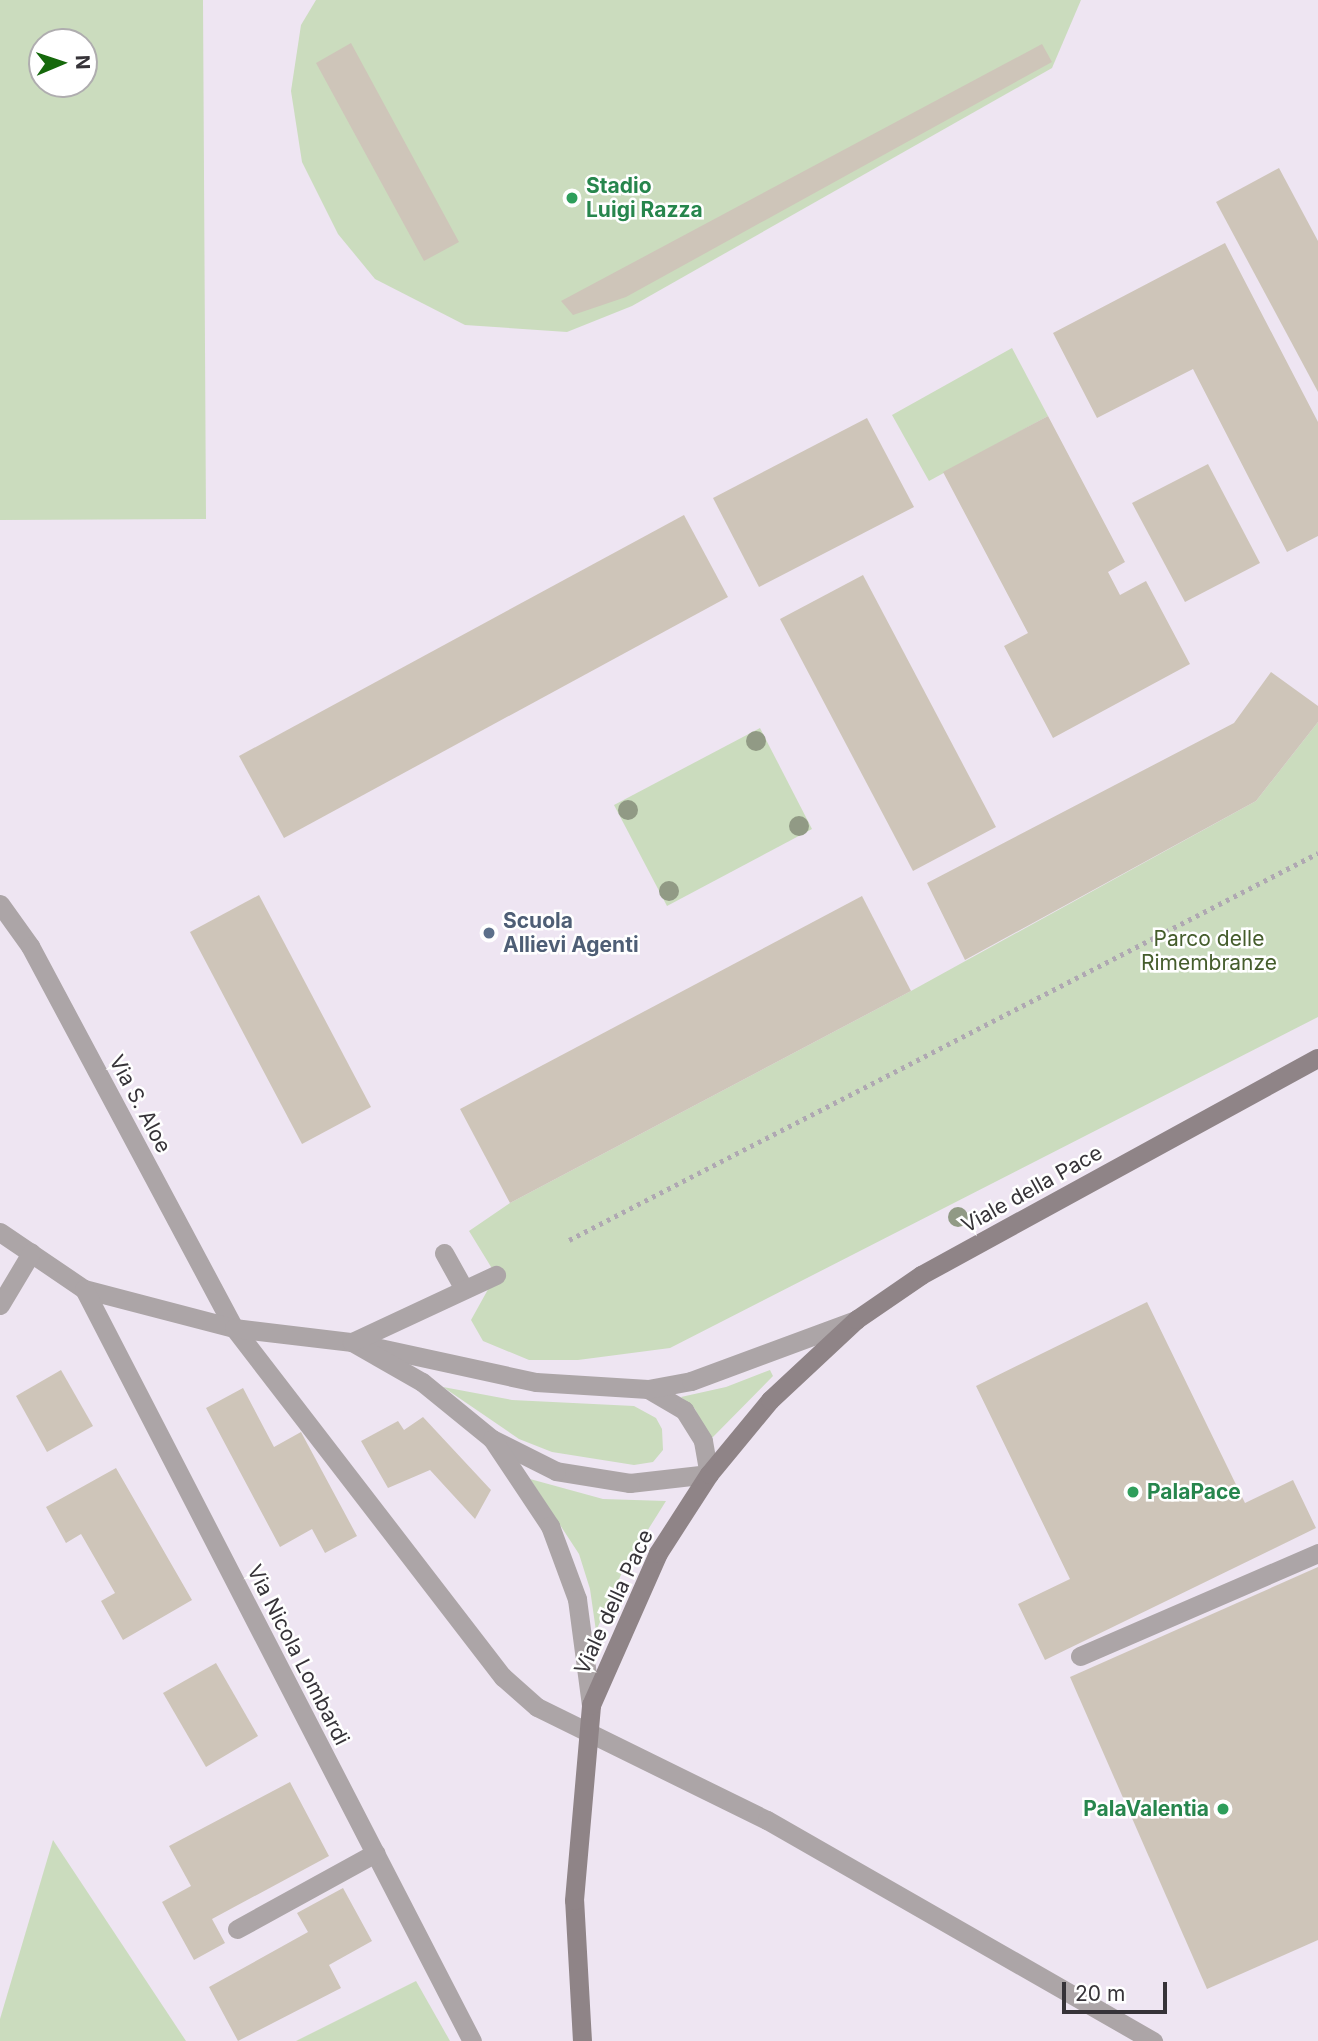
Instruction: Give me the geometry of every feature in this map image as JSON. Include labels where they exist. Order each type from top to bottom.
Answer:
[{"type":"main road","name":"Viale della Pace","points":[[582,2041],[574,1900],[591,1706],[658,1553],[709,1474],[770,1399],[857,1319],[921,1275],[1318,1058]]},
{"type":"street","name":"Via S. Aloe","points":[[0,904],[30,946],[233,1328],[503,1677],[537,1707],[778,1826],[1153,2041]]},
{"type":"street","points":[[0,1232],[84,1289],[233,1328],[352,1342],[536,1382],[648,1389],[691,1381],[857,1319]]},
{"type":"street","points":[[0,1305],[31,1253]]},
{"type":"street","points":[[444,1253],[464,1289]]},
{"type":"street","points":[[352,1342],[496,1275]]},
{"type":"street","name":"Via Nicola Lombardi","points":[[84,1289],[472,2041]]},
{"type":"street","points":[[352,1342],[422,1382],[492,1439],[556,1471],[618,1481],[709,1474],[703,1441],[684,1410],[648,1389]]},
{"type":"street","points":[[492,1439],[550,1526],[577,1599],[591,1706]]},
{"type":"street","points":[[1080,1656],[1318,1553]]},
{"type":"street","points":[[237,1929],[374,1853]]},
{"type":"path","points":[[569,1240],[1318,853]]},
{"type":"green space","points":[[0,0],[203,0],[206,519],[0,520]]},
{"type":"green space","name":"Stadio Luigi Razza","points":[[316,0],[1081,0],[1052,68],[632,306],[567,332],[465,325],[375,279],[338,234],[302,162],[291,91],[301,25]]},
{"type":"green space","points":[[1012,348],[1048,416],[929,481],[892,415]]},
{"type":"green space","name":"Parco delle Rimembranze","points":[[1318,722],[1318,1017],[670,1348],[578,1360],[529,1360],[483,1341],[471,1320],[496,1275],[469,1231],[510,1203],[911,991],[1256,801]]},
{"type":"green space","points":[[760,728],[812,829],[667,906],[614,805]]},
{"type":"green space","points":[[770,1370],[773,1376],[710,1440],[695,1409],[681,1397],[726,1387]]},
{"type":"green space","points":[[443,1387],[512,1400],[634,1406],[656,1418],[662,1429],[663,1450],[653,1462],[634,1465],[552,1452],[519,1439]]},
{"type":"green space","points":[[530,1479],[603,1499],[666,1501],[624,1568],[596,1631],[590,1589],[579,1554]]},
{"type":"green space","points":[[53,1840],[186,2041],[0,2041],[0,2019]]},
{"type":"green space","points":[[416,1981],[450,2041],[296,2041]]},
{"type":"building","points":[[351,43],[459,242],[424,261],[316,63]]},
{"type":"building","points":[[1042,44],[1052,62],[626,297],[573,315],[561,301]]},
{"type":"building","points":[[1279,168],[1318,241],[1318,392],[1216,202]]},
{"type":"building","points":[[1225,243],[1318,422],[1318,536],[1287,552],[1193,369],[1097,418],[1053,333]]},
{"type":"building","points":[[1048,416],[1125,562],[1108,572],[1120,595],[1146,581],[1190,664],[1053,738],[1004,646],[1028,633],[943,472]]},
{"type":"building","points":[[867,418],[914,507],[759,587],[713,498]]},
{"type":"building","points":[[1208,464],[1260,563],[1185,602],[1132,503]]},
{"type":"building","points":[[684,515],[728,597],[284,838],[239,756]]},
{"type":"building","points":[[863,575],[996,827],[913,871],[780,619]]},
{"type":"building","points":[[1271,672],[1318,706],[1318,722],[1256,801],[965,960],[927,883],[1234,723]]},
{"type":"building","points":[[259,895],[371,1107],[302,1144],[190,932]]},
{"type":"building","points":[[862,896],[911,991],[510,1203],[460,1109]]},
{"type":"building","name":"PalaPace","points":[[1147,1302],[1245,1503],[1293,1480],[1316,1528],[1045,1660],[1018,1604],[1070,1579],[976,1386]]},
{"type":"building","points":[[61,1370],[93,1426],[47,1452],[16,1396]]},
{"type":"building","points":[[243,1388],[274,1447],[301,1432],[357,1536],[325,1553],[312,1529],[280,1547],[206,1408]]},
{"type":"building","points":[[423,1417],[491,1490],[475,1519],[430,1470],[388,1488],[361,1441],[398,1421],[404,1430]]},
{"type":"building","points":[[116,1468],[192,1600],[123,1640],[101,1601],[115,1593],[81,1534],[66,1543],[46,1507]]},
{"type":"building","name":"PalaValentia","points":[[1318,1567],[1318,1940],[1207,1989],[1070,1677]]},
{"type":"building","points":[[216,1663],[258,1736],[206,1767],[163,1693]]},
{"type":"building","points":[[290,1782],[329,1856],[212,1919],[225,1943],[194,1960],[162,1902],[191,1886],[169,1846]]},
{"type":"building","points":[[343,1888],[372,1941],[329,1965],[341,1988],[238,2041],[209,1987],[308,1932],[297,1913]]},
{"type":"place","name":"Stadio Luigi Razza","points":[[572,198]]},
{"type":"place","name":"Scuola Allievi Agenti","points":[[489,933]]},
{"type":"place","name":"PalaPace","points":[[1133,1492]]},
{"type":"place","name":"PalaValentia","points":[[1223,1809]]}]
